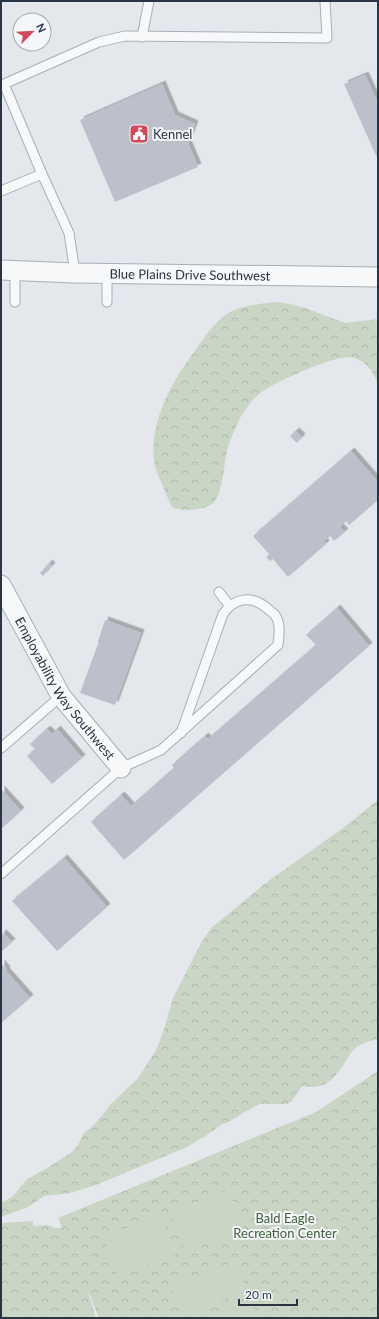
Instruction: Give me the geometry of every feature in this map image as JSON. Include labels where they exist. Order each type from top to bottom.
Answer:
[{"type":"street","name":"Blue Plains Drive Southwest","points":[[8,271],[107,274],[378,276]]},
{"type":"street","name":"Employability Way Southwest","points":[[1,585],[61,696],[121,768]]},
{"type":"lane","points":[[142,37],[149,1]]},
{"type":"lane","points":[[74,273],[69,233],[2,80],[99,42],[125,36],[327,38],[325,1]]},
{"type":"lane","points":[[1,191],[42,174]]},
{"type":"lane","points":[[8,271],[15,302]]},
{"type":"lane","points":[[107,274],[107,302]]},
{"type":"lane","points":[[219,592],[229,605]]},
{"type":"lane","points":[[1,874],[121,768],[161,750],[180,733],[278,645],[280,630],[276,615],[259,602],[242,600],[229,605],[223,614],[180,733]]},
{"type":"lane","points":[[1,748],[61,696]]},
{"type":"green space","points":[[274,302],[305,308],[345,323],[378,319],[378,384],[365,363],[356,358],[348,357],[312,367],[286,378],[266,389],[253,400],[240,418],[228,447],[221,485],[217,498],[214,502],[200,509],[182,510],[173,508],[157,472],[153,450],[158,419],[171,389],[188,361],[220,319],[230,312],[240,308]]},
{"type":"green space","points":[[378,800],[378,1039],[364,1043],[352,1051],[333,1079],[323,1085],[310,1087],[302,1086],[292,1101],[287,1104],[260,1104],[221,1125],[187,1147],[96,1185],[70,1193],[44,1196],[28,1207],[1,1217],[1,1203],[12,1197],[27,1179],[72,1152],[78,1145],[84,1133],[95,1124],[111,1104],[138,1078],[155,1052],[163,1033],[173,998],[200,945],[211,928],[267,882],[343,828]]},
{"type":"green space","name":"Bald Eagle Recreation Center","points":[[378,1071],[378,1318],[99,1318],[87,1288],[96,1318],[1,1318],[1,1223],[33,1221],[33,1226],[48,1225],[55,1228],[62,1228],[58,1218],[316,1112]]},
{"type":"green space","points":[[229,1190],[244,1230],[185,1251],[171,1212]]},
{"type":"green space","points":[[161,1215],[176,1254],[118,1276],[103,1237]]},
{"type":"green space","points":[[236,1262],[247,1291],[182,1316],[171,1286]]},
{"type":"green space","points":[[251,1302],[257,1318],[207,1318]]},
{"type":"building","points":[[365,75],[378,103],[378,160],[344,84]]},
{"type":"building","name":"Kennel","points":[[162,84],[175,115],[195,124],[188,143],[198,167],[115,202],[80,120]]},
{"type":"building","points":[[296,431],[302,437],[297,443],[290,436]]},
{"type":"building","points":[[351,451],[378,482],[378,500],[349,525],[346,521],[340,527],[345,532],[334,541],[330,536],[324,541],[326,544],[288,577],[273,559],[270,561],[266,557],[269,554],[253,536]]},
{"type":"building","points":[[49,563],[52,566],[43,576],[40,573]]},
{"type":"building","points":[[337,608],[369,646],[124,860],[91,822],[121,795],[131,806],[174,768],[172,765],[190,749],[205,736],[208,739],[316,645],[306,635]]},
{"type":"building","points":[[105,620],[141,633],[115,705],[80,693]]},
{"type":"building","points":[[47,729],[52,734],[57,729],[82,758],[52,784],[27,756],[35,749],[30,744]]},
{"type":"building","points":[[1,789],[21,811],[1,829]]},
{"type":"building","points":[[64,858],[107,907],[57,951],[12,901]]},
{"type":"building","points":[[3,933],[12,942],[1,952],[1,935]]},
{"type":"building","points":[[1,963],[7,970],[6,971],[30,998],[1,1023]]},
{"type":"place","name":"Kennel","points":[[139,134]]}]
